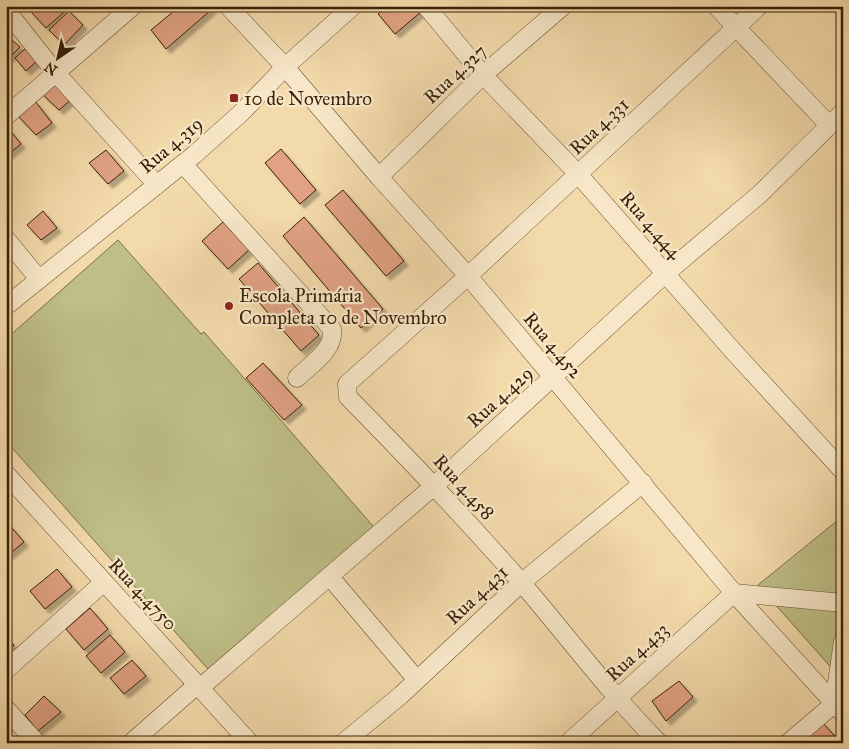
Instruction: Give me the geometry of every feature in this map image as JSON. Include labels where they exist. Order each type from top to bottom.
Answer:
[{"type":"street","points":[[6,116],[133,6]]},
{"type":"street","name":"Rua 4.452","points":[[228,6],[285,67],[379,177],[468,276],[552,379],[643,483],[734,594],[838,709]]},
{"type":"street","name":"Rua 4.319","points":[[6,306],[183,164],[241,113],[285,67],[353,6]]},
{"type":"street","name":"Rua 4.444","points":[[426,6],[483,75],[578,174],[665,274],[843,471]]},
{"type":"street","name":"Rua 4.327","points":[[379,177],[483,75],[564,6]]},
{"type":"street","points":[[716,6],[829,125]]},
{"type":"street","name":"Rua 4.331","points":[[468,276],[759,6]]},
{"type":"street","points":[[6,10],[56,73],[157,185]]},
{"type":"street","name":"Rua 4.429","points":[[131,743],[435,485],[665,274],[760,194],[843,112]]},
{"type":"street","points":[[183,164],[332,329],[333,339],[329,347],[297,378]]},
{"type":"street","points":[[6,239],[39,280]]},
{"type":"street","name":"Rua 4.458","points":[[468,276],[347,384],[348,397],[435,485],[521,583],[616,699],[659,743]]},
{"type":"street","name":"Rua 4.4750","points":[[6,474],[250,743]]},
{"type":"street","name":"Rua 4.431","points":[[343,743],[417,680],[521,583],[643,483]]},
{"type":"street","points":[[330,576],[417,680]]},
{"type":"street","points":[[6,670],[103,582]]},
{"type":"street","points":[[734,594],[843,602]]},
{"type":"street","name":"Rua 4.433","points":[[568,743],[734,594]]},
{"type":"street","points":[[788,743],[838,709],[843,641]]},
{"type":"street","points":[[6,709],[37,743]]},
{"type":"green space","points":[[118,240],[201,334],[204,332],[379,533],[215,677],[6,441],[6,339]]},
{"type":"green space","points":[[843,516],[843,681],[758,585]]},
{"type":"building","points":[[37,6],[58,6],[64,12],[46,28],[31,12]]},
{"type":"building","points":[[107,6],[122,6],[112,13]]},
{"type":"building","points":[[180,6],[210,6],[212,9],[166,49],[151,30]]},
{"type":"building","points":[[388,6],[416,6],[421,12],[395,34],[378,14]]},
{"type":"building","points":[[69,11],[83,25],[64,45],[49,30]]},
{"type":"building","points":[[12,40],[20,47],[9,58],[6,55],[6,47]]},
{"type":"building","points":[[27,47],[38,60],[26,71],[15,58]]},
{"type":"building","points":[[56,80],[73,98],[59,110],[41,93]]},
{"type":"building","points":[[35,101],[52,123],[36,135],[17,115]]},
{"type":"building","points":[[8,128],[21,144],[6,156],[6,129]]},
{"type":"building","points":[[281,149],[316,190],[300,204],[265,163]]},
{"type":"building","points":[[106,150],[124,171],[108,184],[89,163]]},
{"type":"building","points":[[343,190],[404,261],[386,276],[325,205]]},
{"type":"building","points":[[43,211],[57,228],[41,240],[27,225]]},
{"type":"building","points":[[304,217],[383,309],[361,328],[283,236]]},
{"type":"building","points":[[223,222],[249,250],[228,269],[202,241]]},
{"type":"building","points":[[258,263],[319,335],[301,351],[239,279]]},
{"type":"building","points":[[263,363],[302,405],[284,420],[246,378]]},
{"type":"building","points":[[6,521],[24,542],[6,557]]},
{"type":"building","points":[[57,569],[72,587],[45,609],[30,591]]},
{"type":"building","points":[[90,608],[108,629],[84,650],[66,629]]},
{"type":"building","points":[[110,635],[125,652],[101,673],[86,656]]},
{"type":"building","points":[[6,637],[14,645],[6,652]]},
{"type":"building","points":[[132,660],[146,676],[124,694],[110,678]]},
{"type":"building","points":[[679,681],[693,697],[666,721],[652,701]]},
{"type":"building","points":[[44,696],[61,712],[38,731],[25,715]]},
{"type":"building","points":[[823,723],[841,743],[804,743],[802,741]]},
{"type":"place","name":"10 de Novembro","points":[[234,98]]},
{"type":"place","name":"Escola Primária Completa 10 de Novembro","points":[[229,306]]}]
